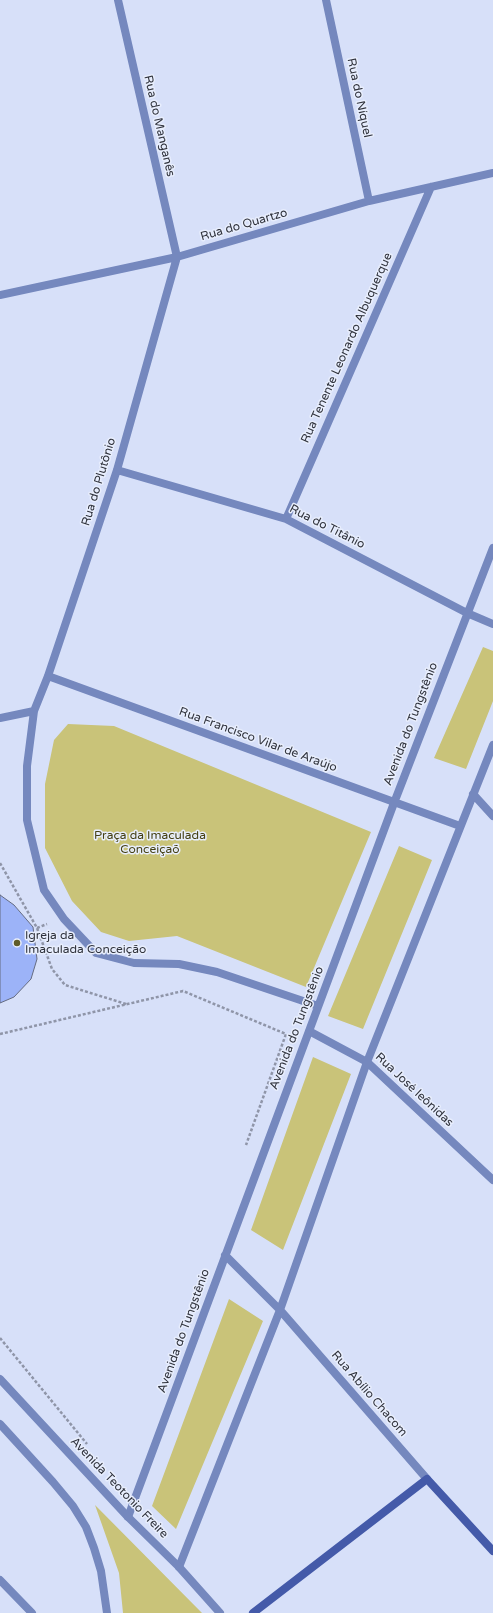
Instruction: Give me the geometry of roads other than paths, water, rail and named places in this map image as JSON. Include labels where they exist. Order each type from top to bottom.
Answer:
[{"type":"main road","name":"Rua Abílio Chacom","points":[[427,1479],[493,1551]]},
{"type":"main road","points":[[253,1613],[427,1479]]},
{"type":"street","name":"Rua do Manganês","points":[[118,0],[177,256]]},
{"type":"street","name":"Rua do Níquel","points":[[326,0],[369,201]]},
{"type":"street","name":"Rua do Quartzo","points":[[0,295],[177,256],[369,201],[493,173]]},
{"type":"street","name":"Rua Tenente Leonardo Albuquerque","points":[[286,519],[431,187]]},
{"type":"street","name":"Rua do Plutônio","points":[[34,712],[48,676],[116,470],[177,256]]},
{"type":"street","name":"Rua do Titânio","points":[[116,470],[286,519],[467,613],[493,624]]},
{"type":"street","name":"Avenida do Tungstênio","points":[[128,1517],[394,803],[493,548]]},
{"type":"street","name":"Rua Francisco Vilar de Araújo","points":[[48,676],[460,826]]},
{"type":"street","points":[[0,718],[34,712],[27,766],[27,820],[44,890],[64,919],[96,953],[134,963],[179,964],[217,972],[318,1006]]},
{"type":"street","points":[[179,1568],[280,1310],[367,1062],[493,745]]},
{"type":"street","points":[[473,794],[493,816]]},
{"type":"street","name":"Rua José leônidas","points":[[309,1031],[367,1062],[493,1180]]},
{"type":"street","name":"Rua Abílio Chacom","points":[[225,1255],[280,1310],[427,1479]]},
{"type":"street","name":"Avenida Teotonio Freire","points":[[0,1379],[128,1517],[179,1568],[220,1613]]},
{"type":"street","points":[[0,1424],[53,1482],[73,1506],[86,1527],[94,1548],[100,1571],[107,1613]]},
{"type":"street","points":[[0,1580],[30,1612]]},
{"type":"place","name":"Igreja da Imaculada Conceição","points":[[17,943]]},
{"type":"park label","name":"Praça da Imaculada Conceiçaõ","points":[[150,843]]}]
